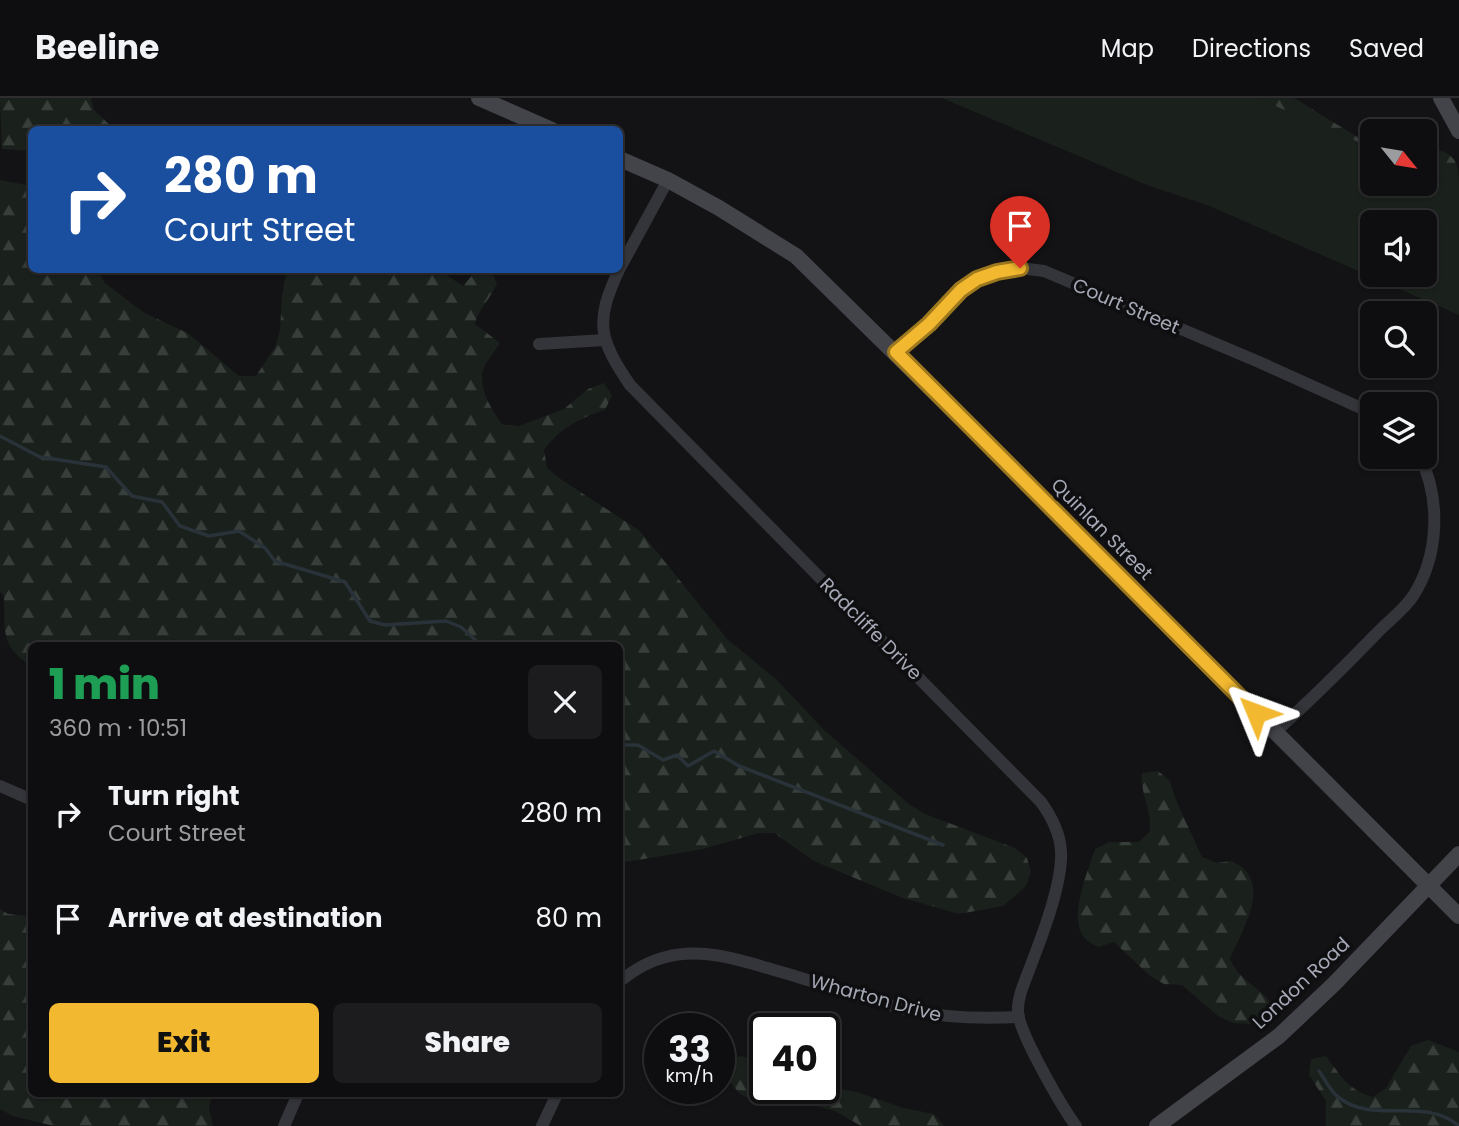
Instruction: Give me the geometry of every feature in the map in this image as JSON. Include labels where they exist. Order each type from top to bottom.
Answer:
[{"type":"street","points":[[479,98],[543,126]]},
{"type":"street","points":[[1449,105],[1459,131]]},
{"type":"street","name":"Quinlan Street","points":[[623,160],[668,180],[796,256],[896,352],[1459,916]]},
{"type":"street","name":"Radcliffe Drive","points":[[623,262],[668,180]]},
{"type":"street","name":"Court Street","points":[[896,352],[929,324],[961,290],[977,279],[1020,268],[1044,271],[1360,408]]},
{"type":"street","name":"Radcliffe Drive","points":[[617,273],[601,322],[613,360],[630,385],[1051,815],[1062,850],[1060,869],[1046,925],[1024,983],[1019,1017]]},
{"type":"street","points":[[539,344],[605,340]]},
{"type":"street","points":[[1275,732],[1311,700],[1413,596],[1428,564],[1434,541],[1432,494],[1426,469]]},
{"type":"street","points":[[0,786],[28,798]]},
{"type":"street","name":"London Road","points":[[1157,1126],[1279,1036],[1335,984],[1459,855]]},
{"type":"street","name":"Wharton Drive","points":[[623,979],[636,969],[659,959],[685,954],[710,954],[742,960],[908,1010],[981,1019],[1019,1017]]},
{"type":"street","points":[[1019,1017],[1021,1026],[1063,1107],[1076,1126]]},
{"type":"street","points":[[284,1126],[297,1097]]},
{"type":"street","points":[[542,1126],[556,1097]]},
{"type":"green space","points":[[0,98],[91,98],[94,110],[111,126],[28,126],[28,151],[2,149]]},
{"type":"green space","points":[[942,98],[1257,98],[1360,143],[1360,196],[1437,196],[1437,176],[1459,186],[1459,315],[1437,305],[1437,301],[1427,301],[1395,287],[1437,287],[1437,210],[1360,210],[1360,272],[1207,205],[1147,185]]},
{"type":"green space","points":[[1257,98],[1294,98],[1360,139],[1360,143]]},
{"type":"green space","points":[[1437,150],[1448,154],[1456,163],[1459,186],[1437,176]]},
{"type":"green space","points":[[0,180],[28,185],[28,273],[99,273],[105,283],[143,312],[189,334],[239,376],[256,376],[275,347],[280,330],[286,273],[444,273],[463,286],[474,273],[492,273],[497,283],[475,324],[500,343],[484,367],[482,381],[490,405],[503,425],[519,426],[564,409],[588,389],[604,383],[612,395],[605,410],[579,420],[557,436],[544,450],[547,468],[640,531],[727,639],[777,680],[823,729],[910,805],[925,814],[1015,848],[1027,858],[1031,872],[1026,886],[1003,906],[959,914],[900,897],[814,861],[774,833],[759,833],[703,849],[623,862],[623,642],[28,642],[28,664],[14,652],[6,637],[4,596],[0,592]]},
{"type":"green space","points":[[1158,771],[1170,781],[1202,857],[1217,863],[1231,861],[1244,869],[1251,880],[1253,902],[1250,914],[1230,959],[1238,972],[1272,1005],[1266,1019],[1250,1024],[1233,1023],[1218,1016],[1182,985],[1164,984],[1150,976],[1114,942],[1098,947],[1085,938],[1080,928],[1078,918],[1081,894],[1095,849],[1109,842],[1139,842],[1150,831],[1142,773]]},
{"type":"green space","points":[[0,909],[8,914],[28,916],[28,1097],[211,1097],[209,1109],[213,1126],[54,1126],[13,1116],[0,1109]]},
{"type":"green space","points":[[1428,1040],[1459,1052],[1459,1126],[1326,1126],[1326,1101],[1309,1075],[1311,1059],[1326,1056],[1351,1086],[1373,1097],[1386,1088],[1411,1046]]},
{"type":"green space","points":[[739,1056],[749,1058],[749,1098],[735,1088],[735,1060]]},
{"type":"green space","points":[[840,1089],[903,1108],[934,1114],[944,1126],[861,1126],[835,1111],[807,1104],[840,1104]]},
{"type":"waterway","points":[[0,436],[40,457],[106,467],[132,496],[162,502],[180,526],[209,536],[239,531],[265,548],[275,561],[345,582],[370,621],[385,625],[446,621],[461,627],[478,642]]},
{"type":"waterway","points":[[623,745],[638,745],[663,760],[677,755],[688,766],[714,751],[739,766],[943,845]]},
{"type":"waterway","points":[[1319,1071],[1335,1094],[1352,1105],[1383,1111],[1430,1112],[1459,1126]]},
{"type":"route","points":[[1020,268],[977,279],[961,290],[929,324],[896,352],[1256,713]]}]
